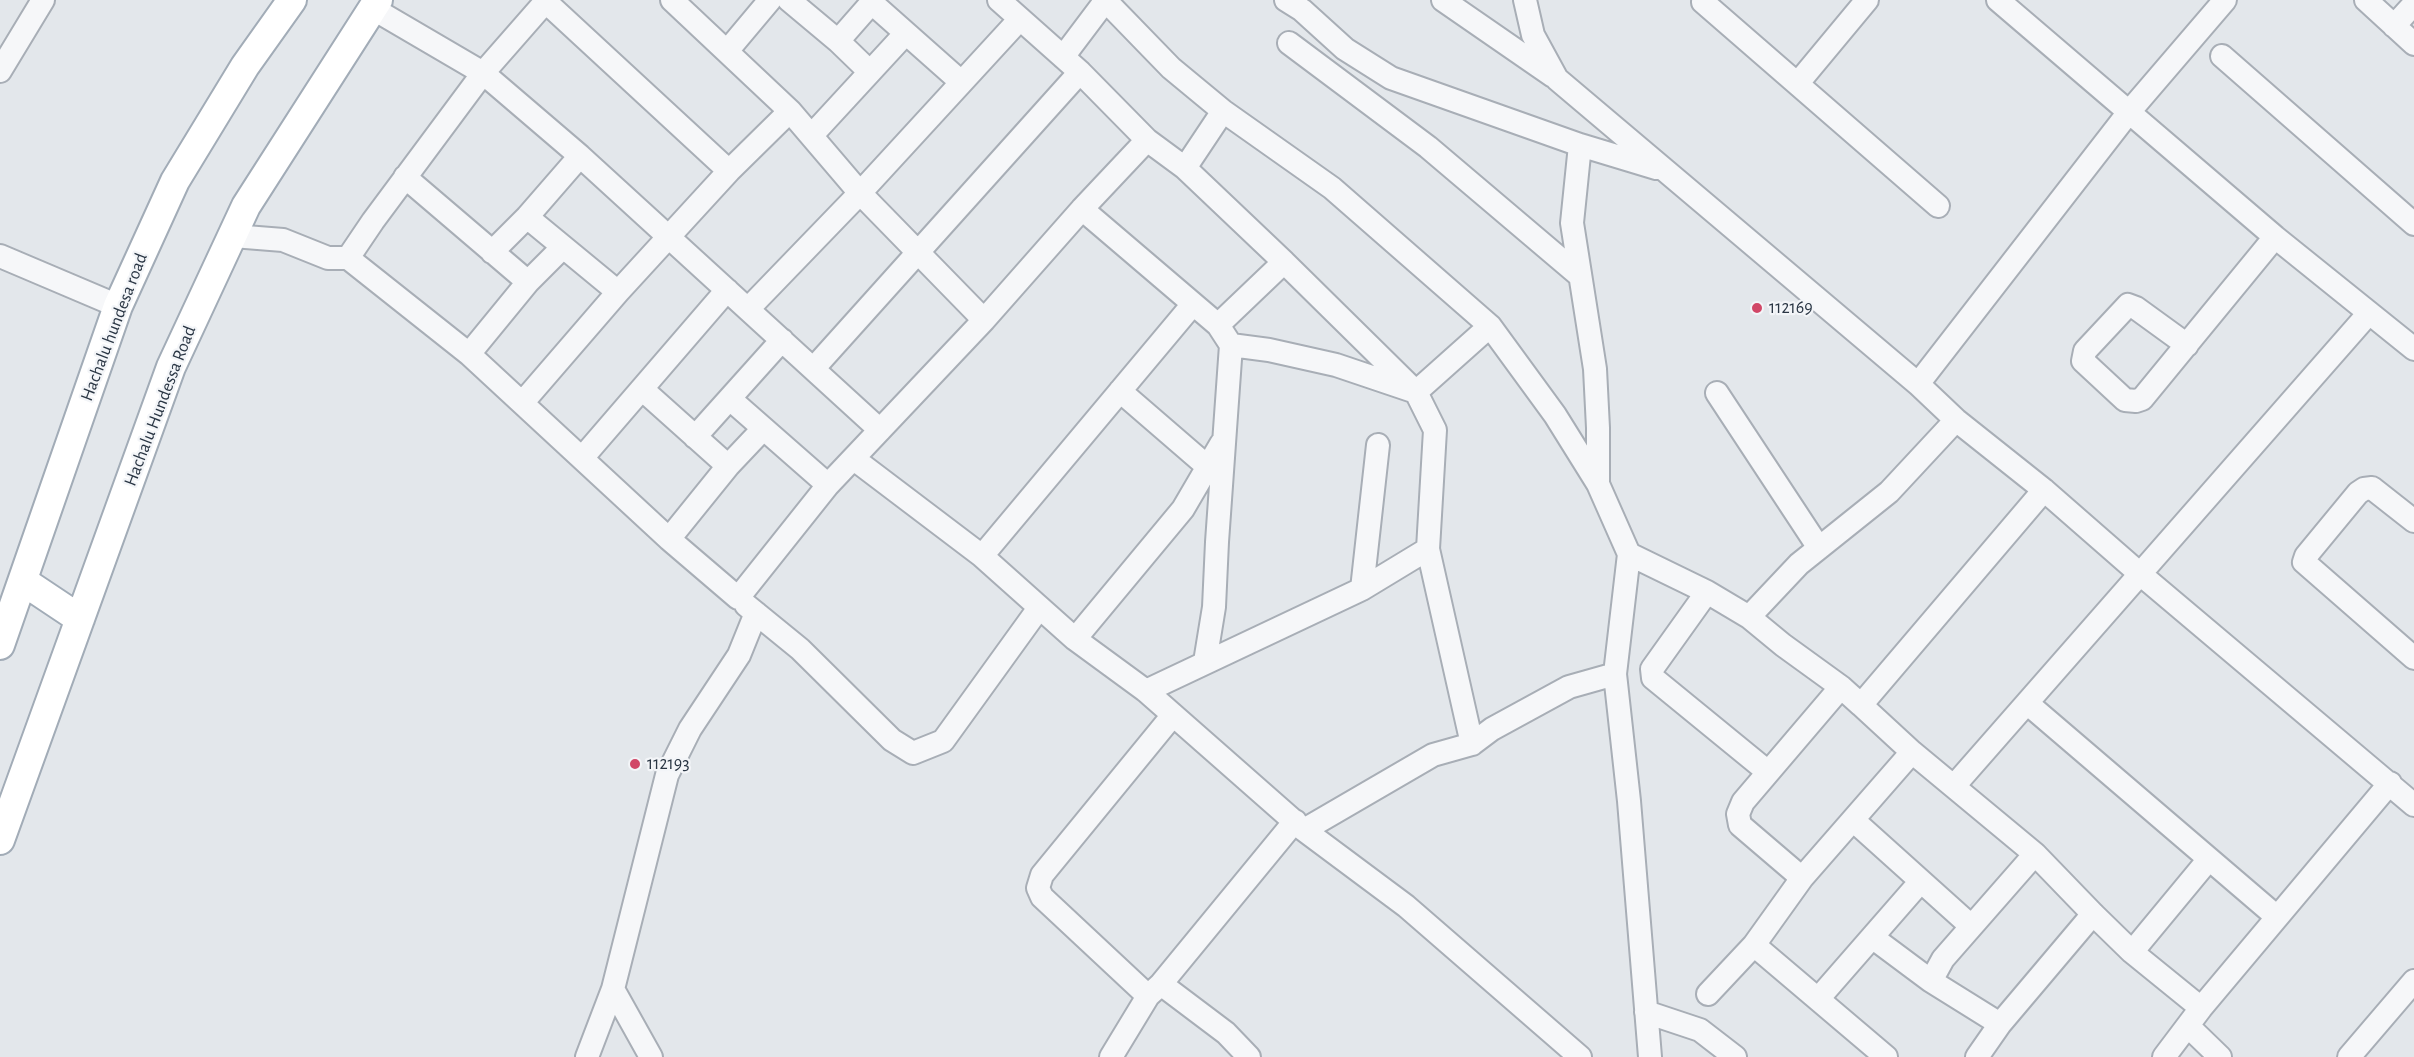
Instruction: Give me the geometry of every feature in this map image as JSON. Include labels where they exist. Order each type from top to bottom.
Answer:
[{"type":"main road","name":"Hachalu hundesa road","points":[[0,645],[118,306],[175,181],[245,66],[292,0]]},
{"type":"main road","name":"Hachalu Hundessa Road","points":[[0,840],[171,367],[246,206],[375,4]]},
{"type":"main road","points":[[23,581],[80,619]]},
{"type":"street","points":[[0,71],[43,0]]},
{"type":"street","points":[[672,0],[728,50],[790,111],[860,193],[984,320]]},
{"type":"street","points":[[728,50],[770,0]]},
{"type":"street","points":[[789,0],[838,41],[869,71]]},
{"type":"street","points":[[999,0],[1072,65],[1148,140],[1185,168],[1416,392],[1435,430],[1428,549],[1472,744]]},
{"type":"street","points":[[814,368],[917,252],[1072,65],[1106,0],[1172,68],[1223,111],[1332,188],[1490,326],[1555,415],[1598,484],[1629,554],[1615,674],[1629,801],[1650,1057]]},
{"type":"street","points":[[1443,0],[1557,79],[1918,384],[1956,420],[2044,490],[2414,805]]},
{"type":"street","points":[[1525,0],[1533,35],[1557,79]]},
{"type":"street","points":[[1798,83],[1867,0]]},
{"type":"street","points":[[1998,0],[2275,237],[2414,348]]},
{"type":"street","points":[[1918,384],[2129,111],[2225,0]]},
{"type":"street","points":[[2366,0],[2414,44]]},
{"type":"street","points":[[348,258],[483,73],[546,1],[729,171]]},
{"type":"street","points":[[838,41],[873,2],[960,81]]},
{"type":"street","points":[[1703,2],[1938,206]]},
{"type":"street","points":[[375,4],[483,73],[580,156],[880,430]]},
{"type":"street","points":[[1299,4],[1345,49],[1391,78],[1580,145],[1666,171]]},
{"type":"street","points":[[2394,26],[2414,4]]},
{"type":"street","points":[[748,309],[860,193],[960,81],[1019,20]]},
{"type":"street","points":[[812,135],[906,33]]},
{"type":"street","points":[[1289,43],[1428,147],[1579,275]]},
{"type":"street","points":[[2222,56],[2414,224]]},
{"type":"street","points":[[523,402],[618,292],[729,171],[790,111]]},
{"type":"street","points":[[1185,168],[1223,111]]},
{"type":"street","points":[[738,598],[828,485],[984,320],[1082,209],[1148,140]]},
{"type":"street","points":[[1580,145],[1572,223],[1595,369],[1598,484]]},
{"type":"street","points":[[492,252],[527,218],[580,156]]},
{"type":"street","points":[[405,177],[528,282]]},
{"type":"street","points":[[1082,209],[1218,325],[1231,345],[1216,542],[1214,607],[1205,662]]},
{"type":"street","points":[[527,218],[618,292]]},
{"type":"street","points":[[233,236],[283,240],[328,258],[348,258],[469,354],[669,539],[800,649],[892,740],[913,753],[943,741],[1039,608]]},
{"type":"street","points":[[2187,345],[2136,308],[2128,305],[2085,351],[2083,361],[2125,399],[2136,401],[2142,399],[2187,345],[2275,237]]},
{"type":"street","points":[[469,354],[528,282],[563,247]]},
{"type":"street","points":[[0,256],[118,306]]},
{"type":"street","points":[[1218,325],[1284,262]]},
{"type":"street","points":[[583,457],[727,290]]},
{"type":"street","points":[[982,556],[1193,304]]},
{"type":"street","points":[[1954,786],[2369,313]]},
{"type":"street","points":[[1416,392],[1490,326]]},
{"type":"street","points":[[695,437],[782,340]]},
{"type":"street","points":[[1231,345],[1269,350],[1336,365],[1416,392]]},
{"type":"street","points":[[643,390],[728,466]]},
{"type":"street","points":[[1120,392],[1208,467]]},
{"type":"street","points":[[1717,393],[1819,548]]},
{"type":"street","points":[[730,399],[828,485]]},
{"type":"street","points":[[1749,617],[1799,564],[1889,492],[1956,420]]},
{"type":"street","points":[[669,539],[728,466],[763,429]]},
{"type":"street","points":[[1075,639],[1183,509],[1226,434]]},
{"type":"street","points":[[1362,589],[1378,445]]},
{"type":"street","points":[[854,459],[982,556],[1075,639],[1146,691],[1300,826],[1406,906],[1580,1057]]},
{"type":"street","points":[[2414,521],[2372,488],[2364,489],[2358,493],[2313,547],[2304,562],[2414,658]]},
{"type":"street","points":[[1861,705],[2044,490]]},
{"type":"street","points":[[1146,691],[1362,589],[1428,549]]},
{"type":"street","points":[[1629,554],[1707,592],[1749,617],[1841,687],[1912,752],[2035,854],[2195,1017],[2220,1057]]},
{"type":"street","points":[[1707,592],[1652,669],[1653,678],[1768,772]]},
{"type":"street","points":[[587,1057],[613,989],[667,775],[690,729],[739,655],[756,613]]},
{"type":"street","points":[[1111,1057],[1154,990],[1300,826],[1433,755],[1472,744],[1492,729],[1569,687],[1615,674]]},
{"type":"street","points":[[1802,878],[1740,825],[1738,814],[1743,802],[1841,687]]},
{"type":"street","points":[[2027,703],[2277,917]]},
{"type":"street","points":[[1173,715],[1042,875],[1038,888],[1042,897],[1154,990],[1226,1033],[1249,1057]]},
{"type":"street","points":[[1708,994],[1754,945],[1802,878],[1912,752]]},
{"type":"street","points":[[2164,1057],[2277,917],[2390,783]]},
{"type":"street","points":[[1853,820],[1971,926]]},
{"type":"street","points":[[1931,981],[1943,958],[2035,854]]},
{"type":"street","points":[[2132,952],[2209,859]]},
{"type":"street","points":[[1818,999],[1921,881]]},
{"type":"street","points":[[1977,1057],[2000,1024],[2093,914]]},
{"type":"street","points":[[1872,937],[1931,981],[2000,1024]]},
{"type":"street","points":[[1754,945],[1818,999],[1872,1053]]},
{"type":"street","points":[[2349,1057],[2414,981]]},
{"type":"street","points":[[613,989],[651,1057]]},
{"type":"street","points":[[1646,1012],[1700,1030],[1735,1057]]},
{"type":"place","name":"112169","points":[[1757,308]]},
{"type":"place","name":"112193","points":[[635,764]]}]
